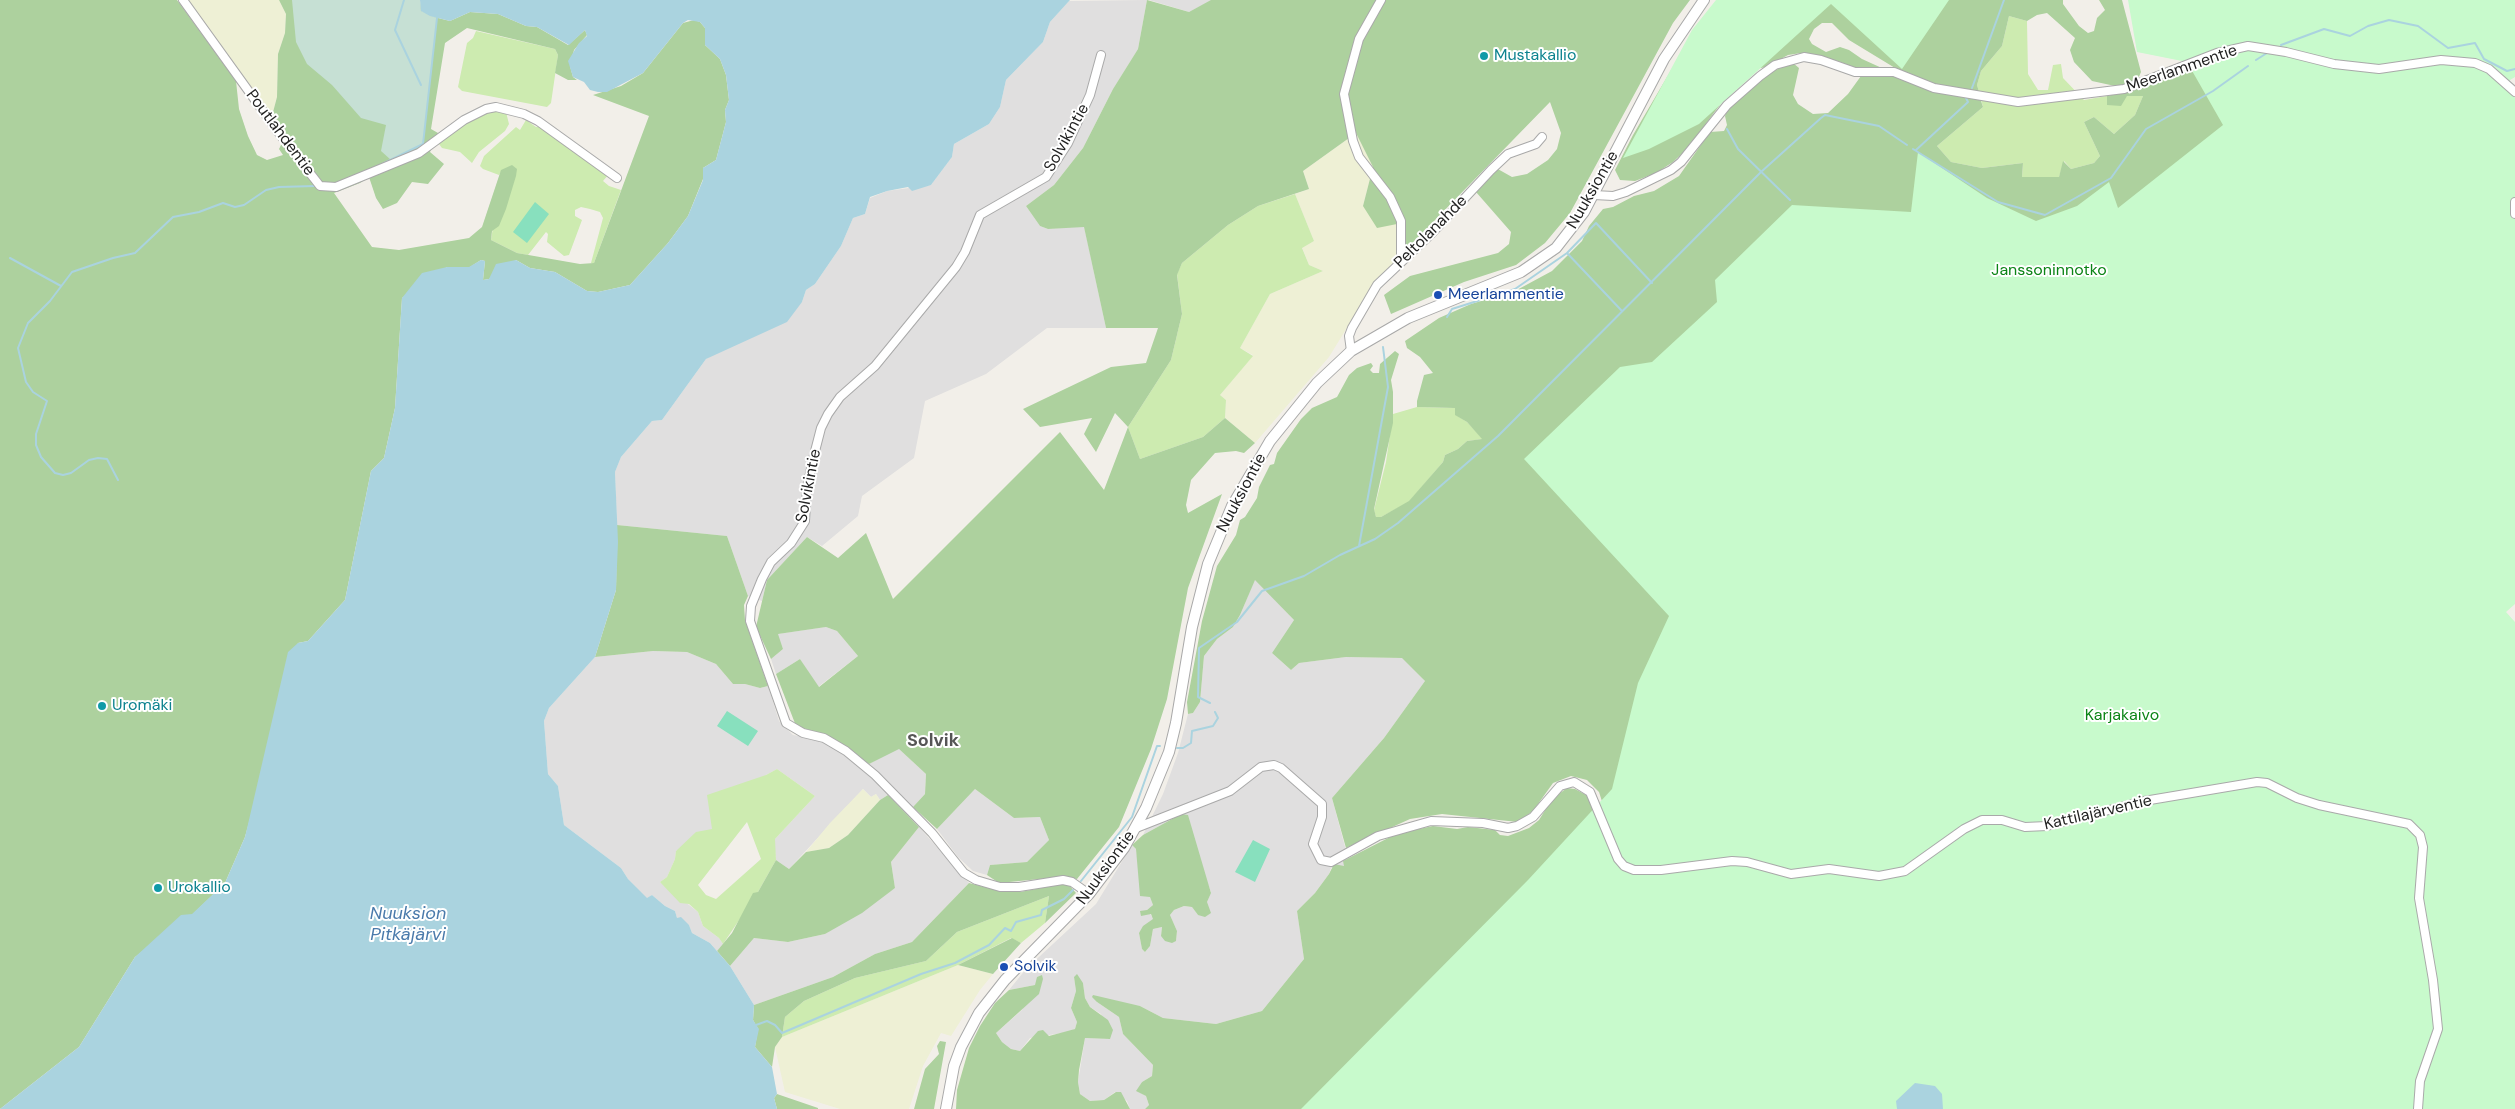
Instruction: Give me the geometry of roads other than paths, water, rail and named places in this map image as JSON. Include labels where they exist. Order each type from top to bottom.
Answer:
[{"type":"street","name":"Poutlahdentie","points":[[183,0],[273,126],[320,186],[336,187],[419,153],[464,120],[486,109],[496,107],[519,112],[538,121],[617,178]]},
{"type":"street","points":[[1381,0],[1359,39],[1344,94],[1350,128],[1359,157],[1390,197],[1401,221],[1401,262]]},
{"type":"street","name":"Nuuksiontie","points":[[946,1109],[954,1066],[961,1047],[979,1013],[1005,980],[1089,894],[1107,872],[1136,828],[1169,752],[1179,712],[1198,598],[1208,564],[1232,506],[1257,460],[1290,416],[1328,371],[1351,351],[1408,318],[1505,280],[1529,268],[1556,248],[1572,231],[1594,195],[1664,59],[1704,0]]},
{"type":"street","name":"Meerlammentie","points":[[1594,195],[1613,196],[1626,192],[1671,170],[1681,162],[1727,105],[1747,86],[1775,65],[1804,57],[1822,60],[1855,72],[1894,72],[1934,88],[2018,102],[2124,89],[2217,53],[2248,46],[2286,52],[2334,64],[2379,69],[2441,60],[2468,61],[2489,69],[2515,92]]},
{"type":"street","name":"Solvikintie","points":[[1089,894],[1072,882],[1063,880],[1019,887],[1000,887],[976,880],[964,873],[932,833],[875,775],[853,757],[824,738],[803,733],[786,723],[752,628],[750,612],[762,579],[772,562],[790,543],[805,521],[807,488],[813,459],[821,428],[828,414],[840,396],[875,366],[956,267],[965,252],[980,215],[1046,176],[1068,143],[1090,95],[1101,55]]},
{"type":"street","name":"Peltolanahde","points":[[1351,351],[1349,336],[1352,328],[1377,285],[1432,233],[1508,154],[1536,144],[1542,137]]},
{"type":"street","points":[[2515,202],[2515,214]]},
{"type":"street","name":"Kattilajärventie","points":[[1136,828],[1151,824],[1230,790],[1261,767],[1274,765],[1281,768],[1322,804],[1322,817],[1313,844],[1321,860],[1331,862],[1378,836],[1431,821],[1483,823],[1508,828],[1517,826],[1533,818],[1560,786],[1574,782],[1590,792],[1618,859],[1624,866],[1634,870],[1661,870],[1732,861],[1747,862],[1791,874],[1829,869],[1879,876],[1905,871],[1964,829],[1982,820],[2002,820],[2025,827],[2047,826],[2144,801],[2250,783],[2267,783],[2297,798],[2319,805],[2409,824],[2420,835],[2423,847],[2419,898],[2433,980],[2438,1029],[2420,1082],[2418,1109]]},
{"type":"water","name":"Nuuksion Pitkäjärvi","points":[[420,0],[1070,0],[1050,22],[1043,42],[1006,80],[1000,107],[989,124],[954,144],[952,157],[931,185],[912,191],[908,187],[887,191],[870,197],[865,214],[853,218],[841,246],[815,284],[806,290],[802,302],[787,322],[706,359],[662,420],[652,421],[621,457],[615,472],[618,542],[616,590],[595,657],[549,708],[544,721],[548,774],[558,786],[564,825],[621,868],[628,879],[647,898],[652,895],[665,906],[675,911],[677,918],[681,917],[689,925],[692,933],[710,943],[730,966],[754,1005],[753,1020],[759,1029],[755,1047],[772,1067],[777,1094],[774,1098],[777,1109],[0,1109],[79,1047],[135,957],[181,915],[192,914],[225,883],[245,837],[288,652],[298,643],[308,641],[345,600],[371,471],[384,458],[395,408],[402,298],[422,273],[447,267],[469,267],[481,260],[485,261],[483,280],[489,279],[496,264],[516,260],[530,268],[555,272],[587,291],[598,292],[630,285],[668,243],[688,216],[703,180],[703,168],[716,160],[726,122],[725,110],[729,100],[726,75],[720,59],[705,45],[705,28],[700,22],[688,20],[683,23],[643,73],[607,92],[598,92],[590,90],[584,82],[573,77],[568,61],[579,43],[587,36],[585,30],[569,45],[537,27],[526,26],[498,14],[470,12],[450,21],[430,16],[421,11]]},
{"type":"water","points":[[1915,1083],[1935,1086],[1942,1094],[1943,1109],[1897,1109],[1896,1101]]},
{"type":"waterway","points":[[404,0],[395,30],[421,85]]},
{"type":"waterway","points":[[1972,88],[2004,0]]},
{"type":"waterway","points":[[378,166],[423,144],[437,18]]},
{"type":"waterway","points":[[2281,45],[2324,29],[2350,36],[2368,26],[2389,20],[2418,26],[2448,48],[2475,43],[2484,59],[2507,71],[2515,69]]},
{"type":"waterway","points":[[2256,60],[2267,53]]},
{"type":"waterway","points":[[1913,149],[1998,202],[2045,215],[2111,178],[2146,129],[2213,91],[2248,66]]},
{"type":"waterway","points":[[1916,150],[1968,102],[1965,96]]},
{"type":"waterway","points":[[1210,703],[1198,697],[1199,648],[1237,622],[1262,591],[1304,576],[1340,555],[1375,539],[1398,523],[1498,436],[1761,172],[1821,118],[1825,115],[1879,126],[1907,145]]},
{"type":"waterway","points":[[1727,129],[1738,149],[1790,200]]},
{"type":"waterway","points":[[118,480],[107,459],[89,460],[71,473],[63,475],[55,473],[41,457],[36,445],[36,434],[47,401],[33,392],[26,382],[18,348],[28,323],[50,301],[72,272],[113,258],[135,253],[173,217],[199,212],[223,203],[235,207],[244,205],[266,190],[279,187],[315,186]]},
{"type":"waterway","points":[[1447,317],[1452,309],[1515,289],[1567,253],[1596,223],[1652,283]]},
{"type":"waterway","points":[[1567,253],[1622,311]]},
{"type":"waterway","points":[[10,258],[61,286]]},
{"type":"waterway","points":[[1359,546],[1388,387],[1383,347]]},
{"type":"waterway","points":[[1177,748],[1183,748],[1191,743],[1192,731],[1213,726],[1218,718],[1215,712]]},
{"type":"waterway","points":[[1081,881],[1132,817],[1157,746],[1160,746]]},
{"type":"waterway","points":[[756,1025],[767,1021],[775,1025],[782,1033],[921,974],[955,963],[989,945],[1005,928],[1011,931],[1016,922],[1041,915],[1042,910],[1064,899],[1073,890]]},
{"type":"place","name":"Mustakallio","points":[[1484,56]]},
{"type":"place","name":"Meerlammentie","points":[[1438,295]]},
{"type":"place","name":"Uromäki","points":[[102,706]]},
{"type":"place","name":"Urokallio","points":[[158,888]]},
{"type":"place","name":"Solvik","points":[[1004,967]]},
{"type":"district","name":"Solvik","points":[[933,741]]},
{"type":"park label","name":"Janssoninnotko","points":[[2049,271]]},
{"type":"park label","name":"Karjakaivo","points":[[2122,716]]}]
